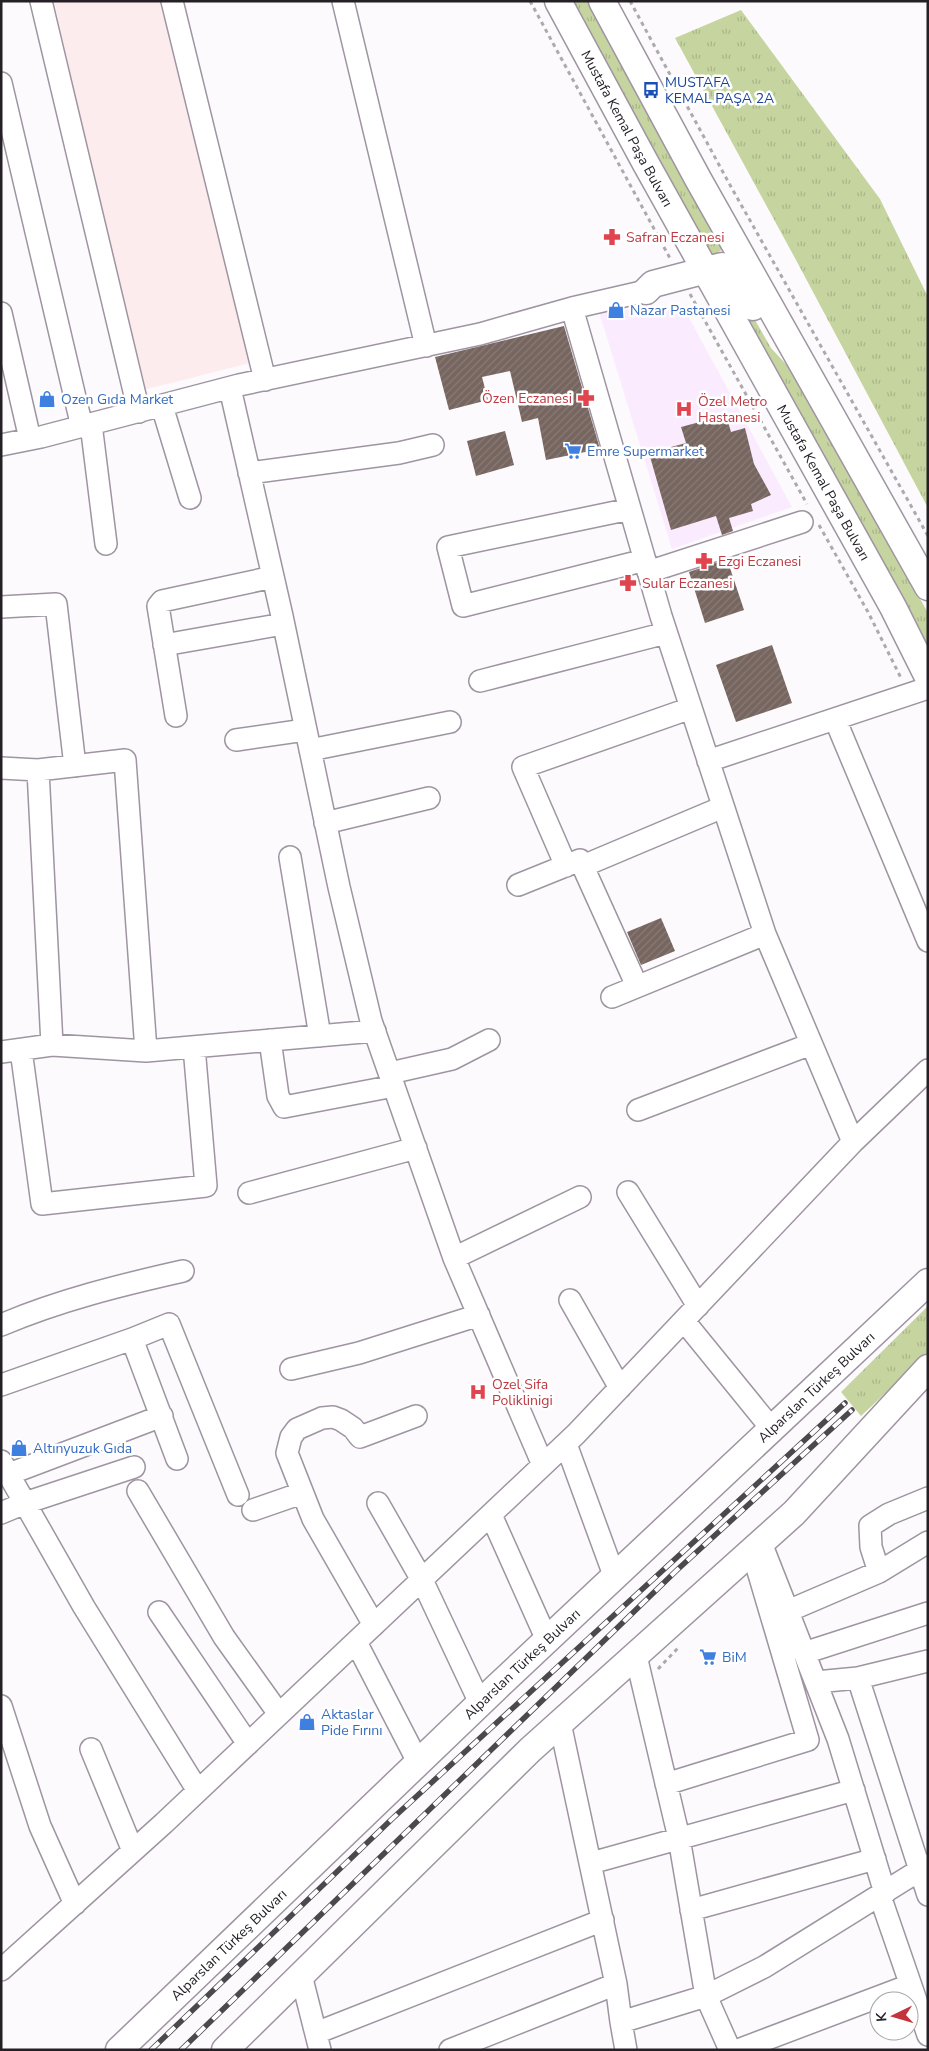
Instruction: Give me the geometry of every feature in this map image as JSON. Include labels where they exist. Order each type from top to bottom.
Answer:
[{"type":"main road","name":"Mustafa Kemal Paşa Bulvarı","points":[[558,1],[687,238],[694,278],[723,303],[894,607],[922,687]]},
{"type":"main road","points":[[602,1],[709,197],[928,587]]},
{"type":"main road","points":[[694,278],[729,259],[726,241],[706,208],[709,197]]},
{"type":"main road","points":[[646,291],[653,284],[694,278],[739,284],[778,351],[805,368]]},
{"type":"main road","name":"Alparslan Türkeş Bulvarı","points":[[119,2050],[418,1762],[615,1578],[770,1428],[928,1282]]},
{"type":"main road","points":[[225,2050],[530,1750],[794,1513],[928,1368]]},
{"type":"street","points":[[41,1],[139,412]]},
{"type":"street","points":[[172,1],[265,380]]},
{"type":"street","points":[[343,1],[426,346]]},
{"type":"street","points":[[1,83],[86,426],[106,544]]},
{"type":"street","points":[[1,445],[30,440],[230,388],[480,334],[572,308],[646,291]]},
{"type":"street","points":[[572,308],[666,633],[765,934],[853,1142]]},
{"type":"street","points":[[1,313],[30,440]]},
{"type":"street","points":[[230,388],[283,624],[338,887],[375,1031],[454,1258],[543,1465]]},
{"type":"street","points":[[162,406],[190,498]]},
{"type":"street","points":[[249,474],[399,453],[433,445]]},
{"type":"street","points":[[630,510],[448,547],[463,606],[646,566],[809,517]]},
{"type":"street","points":[[176,716],[158,606],[162,601],[272,577]]},
{"type":"street","points":[[1,607],[56,604],[75,766]]},
{"type":"street","points":[[164,645],[283,624]]},
{"type":"street","points":[[480,680],[666,633]]},
{"type":"street","points":[[708,761],[835,719],[922,687]]},
{"type":"street","points":[[637,986],[523,767],[691,708]]},
{"type":"street","points":[[835,719],[928,941]]},
{"type":"street","points":[[236,740],[307,740],[450,722]]},
{"type":"street","points":[[1,768],[38,770],[125,760],[146,1051]]},
{"type":"street","points":[[38,770],[52,1045]]},
{"type":"street","points":[[325,823],[428,798]]},
{"type":"street","points":[[518,885],[574,866],[723,807]]},
{"type":"street","points":[[290,858],[320,1036]]},
{"type":"street","points":[[612,997],[765,934]]},
{"type":"street","points":[[194,1047],[206,1186],[42,1204],[11,1051],[52,1045],[146,1051],[375,1031]]},
{"type":"street","points":[[270,1040],[278,1096],[284,1106],[392,1080],[452,1059],[489,1040]]},
{"type":"street","points":[[638,1110],[811,1044]]},
{"type":"street","points":[[1,1970],[198,1791],[566,1444],[853,1142],[928,1070]]},
{"type":"street","points":[[249,1193],[416,1148]]},
{"type":"street","points":[[628,1192],[691,1314],[770,1428]]},
{"type":"street","points":[[454,1258],[580,1197]]},
{"type":"street","points":[[1,1325],[32,1312],[121,1284],[183,1271]]},
{"type":"street","points":[[570,1300],[620,1388]]},
{"type":"street","points":[[291,1369],[359,1353],[479,1316]]},
{"type":"street","points":[[1,1385],[169,1324],[238,1495]]},
{"type":"street","points":[[132,1339],[177,1459]]},
{"type":"street","points":[[162,1416],[5,1467],[84,1607],[198,1791]]},
{"type":"street","points":[[374,1625],[313,1519],[287,1454],[291,1437],[297,1429],[322,1418],[333,1417],[353,1428],[360,1437],[416,1416]]},
{"type":"street","points":[[566,1444],[615,1578]]},
{"type":"street","points":[[1,1513],[25,1503],[134,1467]]},
{"type":"street","points":[[138,1491],[224,1637],[279,1714]]},
{"type":"street","points":[[253,1510],[302,1492]]},
{"type":"street","points":[[879,1572],[872,1547],[870,1526],[889,1514],[928,1498]]},
{"type":"street","points":[[378,1503],[422,1580],[480,1704]]},
{"type":"street","points":[[491,1515],[547,1640]]},
{"type":"street","points":[[788,1611],[879,1572],[928,1542]]},
{"type":"street","points":[[756,1546],[788,1611],[838,1739],[875,1859],[882,1894],[910,1985],[928,2035]]},
{"type":"street","points":[[666,1784],[808,1740],[756,1546]]},
{"type":"street","points":[[159,1612],[248,1744]]},
{"type":"street","points":[[804,1653],[928,1613]]},
{"type":"street","points":[[356,1642],[418,1762]]},
{"type":"street","points":[[636,1656],[679,1838],[706,1996],[730,2050]]},
{"type":"street","points":[[816,1682],[858,1678],[928,1661]]},
{"type":"street","points":[[858,1678],[924,1867],[928,1895]]},
{"type":"street","points":[[1,1706],[40,1826],[74,1904]]},
{"type":"street","points":[[560,1723],[616,1984],[626,2050]]},
{"type":"street","points":[[91,1749],[133,1851]]},
{"type":"street","points":[[591,1863],[854,1790]]},
{"type":"street","points":[[692,1910],[875,1859]]},
{"type":"street","points":[[622,2022],[706,1996],[764,1967],[924,1867]]},
{"type":"street","points":[[301,1975],[318,2041],[603,1920]]},
{"type":"street","points":[[450,2050],[616,1984]]},
{"type":"street","points":[[738,2050],[910,1985]]},
{"type":"path","points":[[530,1],[694,278],[809,517],[868,612],[922,687]]},
{"type":"path","points":[[630,1],[730,185],[928,536]]},
{"type":"shaded area","points":[[54,1],[165,1],[250,363],[143,390]]},
{"type":"shaded area","name":"Özel Metro Hastanesi","points":[[682,305],[792,507],[672,549],[599,312]]},
{"type":"green space","points":[[571,1],[588,1],[723,249],[711,257]]},
{"type":"green space","points":[[741,10],[880,199],[928,297],[928,508],[675,38]]},
{"type":"green space","points":[[735,285],[771,348],[796,375],[928,613],[928,648],[729,289]]},
{"type":"green space","points":[[928,1306],[928,1353],[861,1416],[841,1392]]},
{"type":"building","points":[[564,326],[600,449],[546,460],[538,418],[522,422],[510,371],[482,377],[488,400],[449,410],[435,357]]},
{"type":"building","points":[[726,415],[731,432],[745,428],[754,464],[771,495],[751,504],[753,511],[729,518],[733,531],[722,535],[716,516],[671,530],[649,453],[686,443],[681,427]]},
{"type":"building","points":[[505,431],[514,465],[476,476],[467,441]]},
{"type":"building","points":[[727,559],[744,610],[705,623],[689,572]]},
{"type":"building","points":[[772,645],[792,703],[736,722],[716,665]]},
{"type":"building","points":[[661,918],[675,951],[641,965],[627,932]]},
{"type":"railway","points":[[151,2050],[393,1818],[845,1403]]},
{"type":"railway","points":[[181,2050],[677,1570],[852,1410]]},
{"type":"place","name":"MUSTAFA KEMAL PAŞA 2A","points":[[651,90]]},
{"type":"place","name":"Safran Eczanesi","points":[[612,237]]},
{"type":"place","name":"Nazar Pastanesi","points":[[616,310]]},
{"type":"place","name":"Özen Eczanesi","points":[[586,398]]},
{"type":"place","name":"Ozen Gıda Market","points":[[47,399]]},
{"type":"place","name":"Özel Metro Hastanesi","points":[[684,409]]},
{"type":"place","name":"Emre Supermarket","points":[[573,451]]},
{"type":"place","name":"Ezgi Eczanesi","points":[[704,561]]},
{"type":"place","name":"Sular Eczanesi","points":[[628,583]]},
{"type":"place","name":"Ozel Sifa Poliklinigi","points":[[478,1392]]},
{"type":"place","name":"Altınyuzuk Gıda","points":[[19,1448]]},
{"type":"place","name":"BiM","points":[[708,1657]]},
{"type":"place","name":"Aktaslar Pide Fırını","points":[[307,1722]]}]
